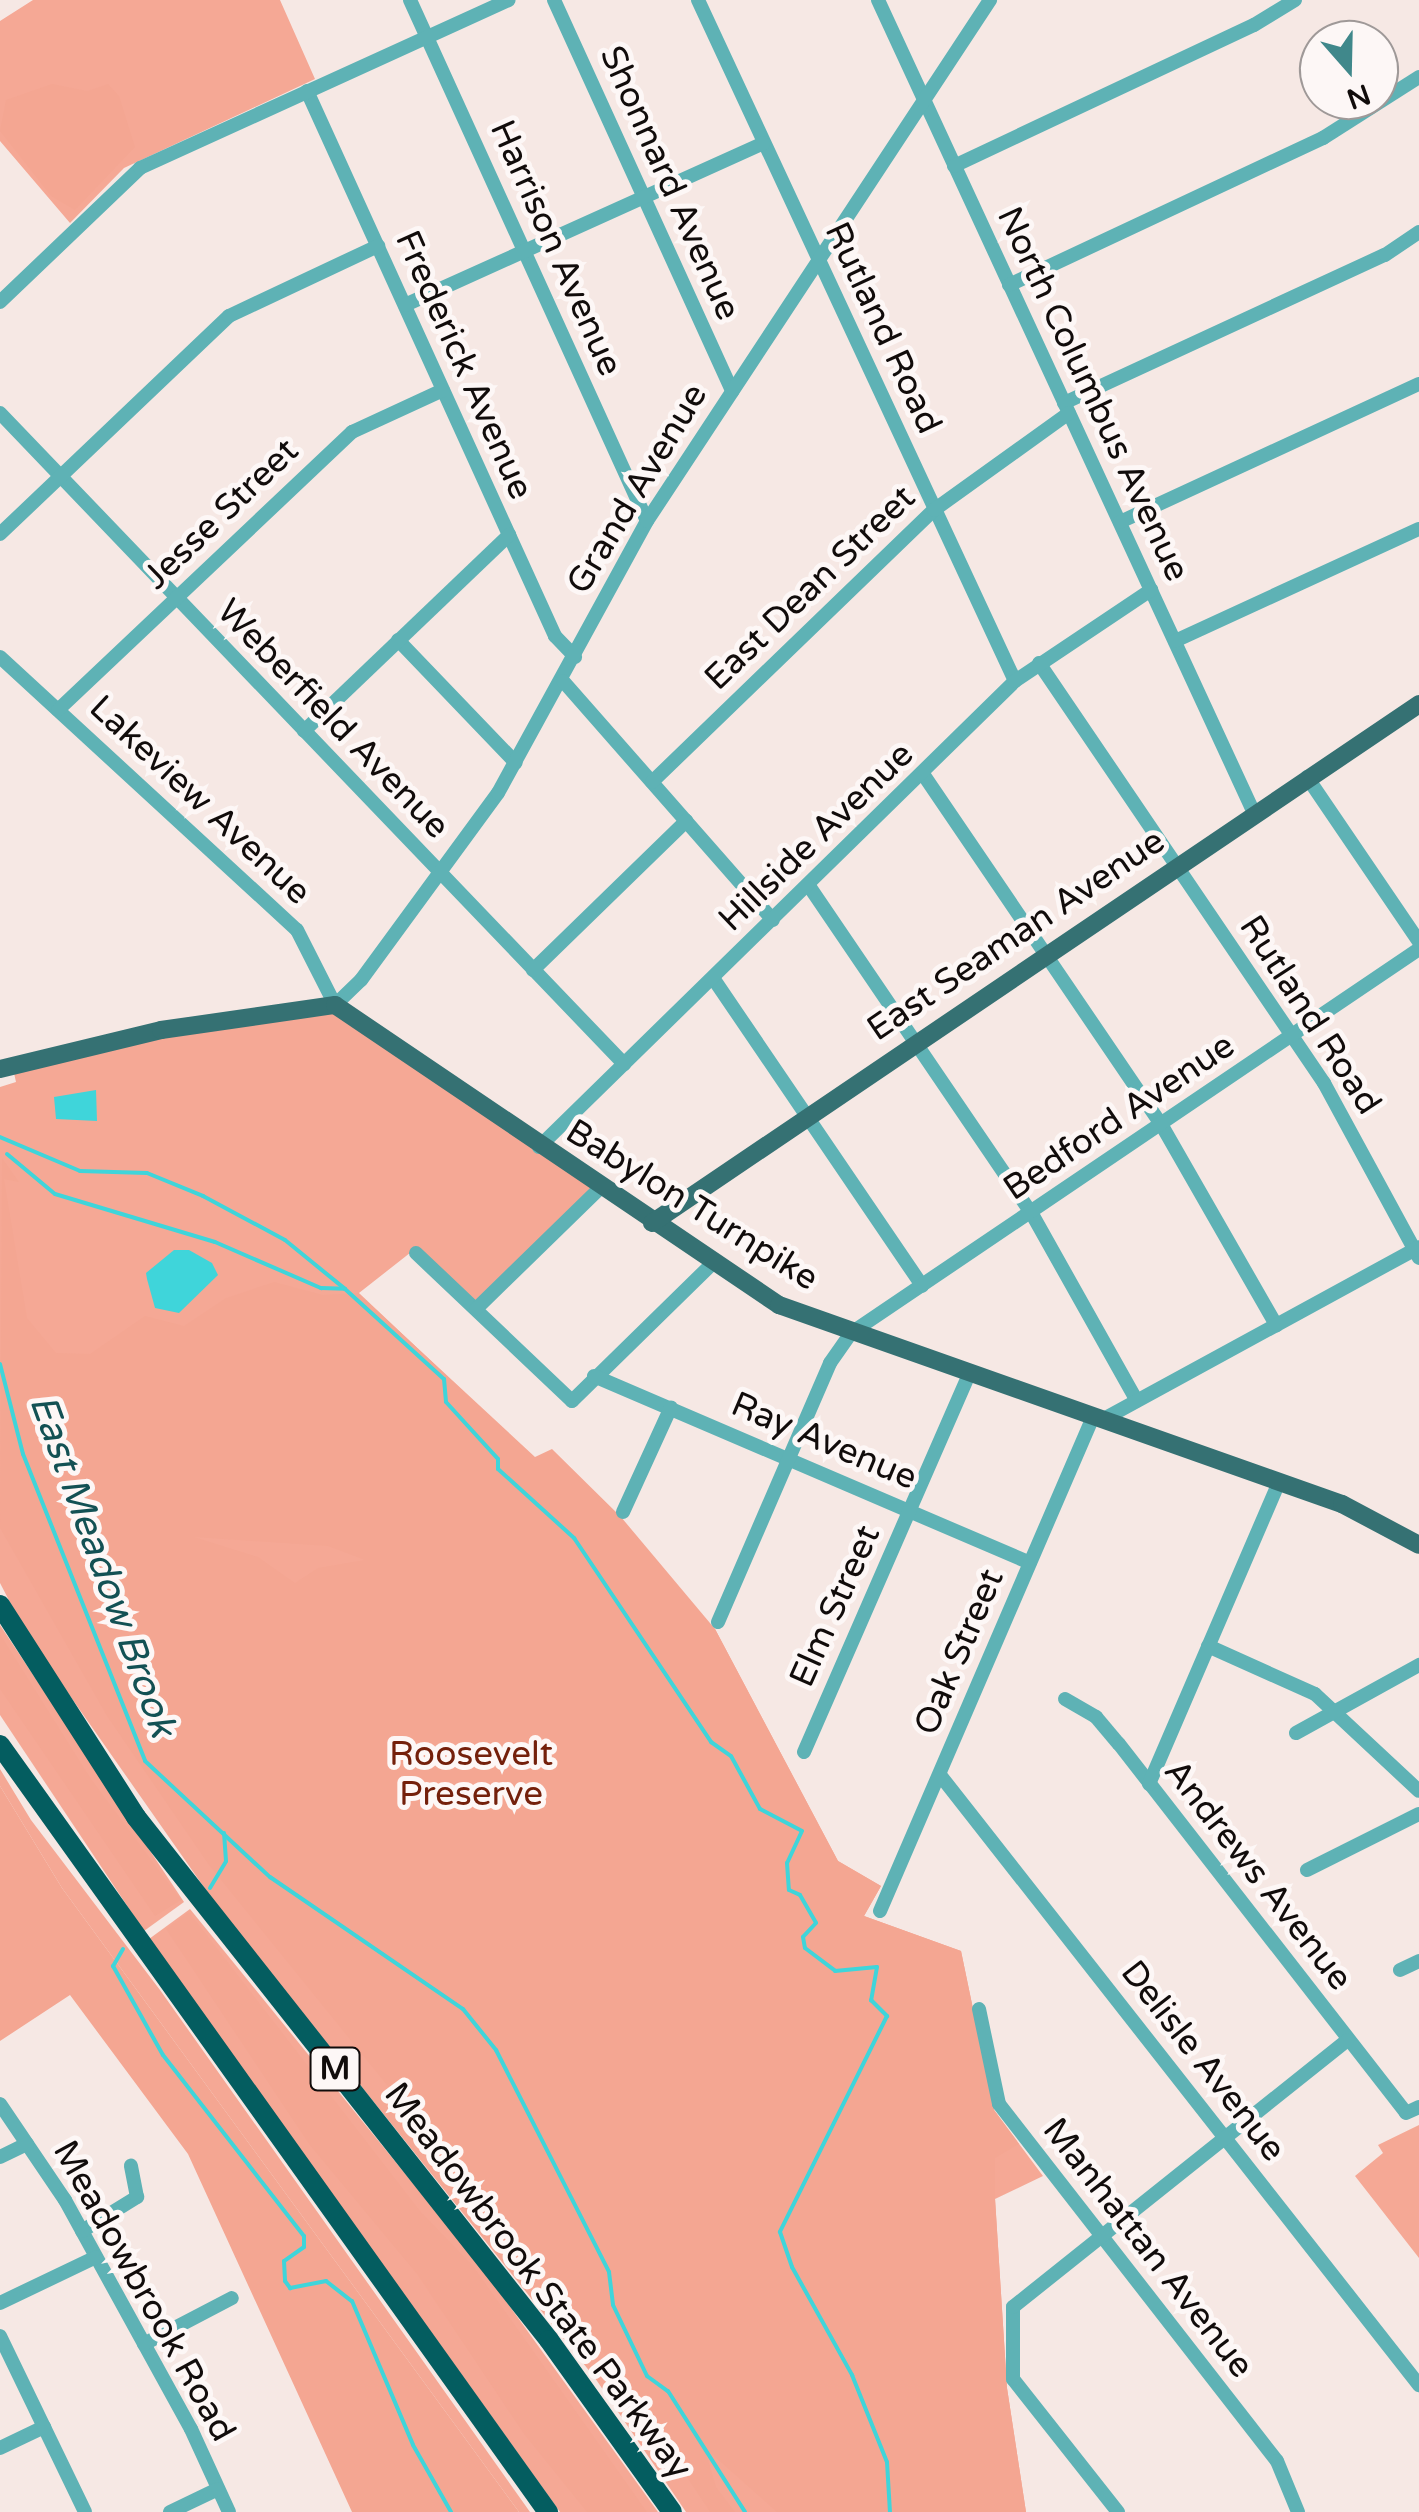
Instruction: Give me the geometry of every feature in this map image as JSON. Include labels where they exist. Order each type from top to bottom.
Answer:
[{"type":"highway","name":"Meadowbrook State Parkway","points":[[0,1605],[146,1830],[549,2340],[672,2512]]},
{"type":"highway","name":"M","points":[[0,1745],[548,2512]]},
{"type":"main road","name":"East Seaman Avenue","points":[[652,1223],[1419,704]]},
{"type":"main road","points":[[0,1068],[161,1030],[334,1004]]},
{"type":"main road","name":"Babylon Turnpike","points":[[334,1004],[539,1147],[778,1305],[1342,1504],[1419,1545]]},
{"type":"street","name":"Harrison Avenue","points":[[410,0],[647,521]]},
{"type":"street","points":[[0,302],[140,168],[508,0]]},
{"type":"street","name":"Shonnard Avenue","points":[[554,0],[732,391]]},
{"type":"street","name":"Rutland Road","points":[[698,0],[1015,682]]},
{"type":"street","name":"North Columbus Avenue","points":[[878,0],[1254,813]]},
{"type":"street","name":"Grand Avenue","points":[[334,1004],[441,875],[516,763],[647,521],[990,0]]},
{"type":"street","points":[[954,166],[1254,25],[1294,0]]},
{"type":"street","points":[[1009,285],[1323,138],[1419,77]]},
{"type":"street","name":"Frederick Avenue","points":[[307,91],[555,636],[576,658]]},
{"type":"street","points":[[405,306],[763,143]]},
{"type":"street","name":"East Dean Street","points":[[652,782],[934,510],[1066,408],[1419,232]]},
{"type":"street","points":[[0,534],[229,316],[378,246]]},
{"type":"street","points":[[1120,522],[1419,384]]},
{"type":"street","name":"Jesse Street","points":[[58,710],[352,432],[443,390]]},
{"type":"street","name":"Weberfield Avenue","points":[[0,413],[624,1064]]},
{"type":"street","points":[[1175,642],[1419,529]]},
{"type":"street","points":[[304,731],[509,535]]},
{"type":"street","name":"Hillside Avenue","points":[[539,1147],[1015,682],[1151,590]]},
{"type":"street","points":[[398,640],[516,763]]},
{"type":"street","name":"Lakeview Avenue","points":[[0,657],[297,930],[334,1004]]},
{"type":"street","name":"Rutland Road","points":[[1039,663],[1292,1036],[1418,1251]]},
{"type":"street","points":[[563,681],[773,920]]},
{"type":"street","points":[[923,774],[1162,1124],[1276,1325]]},
{"type":"street","points":[[1308,777],[1419,945]]},
{"type":"street","points":[[533,970],[686,821]]},
{"type":"street","points":[[808,886],[1032,1214],[1136,1401]]},
{"type":"street","name":"Bedford Avenue","points":[[851,1332],[1032,1214],[1419,945]]},
{"type":"street","points":[[713,978],[922,1286]]},
{"type":"street","points":[[476,1309],[600,1188]]},
{"type":"street","points":[[1097,1419],[1418,1251]]},
{"type":"street","points":[[416,1253],[572,1401],[712,1263]]},
{"type":"street","points":[[718,1622],[830,1363],[851,1332]]},
{"type":"street","name":"Elm Street","points":[[804,1752],[969,1374]]},
{"type":"street","name":"Ray Avenue","points":[[594,1376],[1030,1563]]},
{"type":"street","points":[[623,1512],[671,1407]]},
{"type":"street","name":"Oak Street","points":[[880,1911],[1030,1563],[1097,1419]]},
{"type":"street","points":[[1148,1784],[1278,1482]]},
{"type":"street","points":[[1208,1646],[1315,1694],[1419,1791]]},
{"type":"street","points":[[1296,1733],[1419,1665]]},
{"type":"street","name":"Andrews Avenue","points":[[1065,1700],[1096,1717],[1406,2113],[1419,2107]]},
{"type":"street","name":"Delisle Avenue","points":[[940,1775],[1419,2385]]},
{"type":"street","points":[[1306,1870],[1419,1814]]},
{"type":"street","points":[[1400,1970],[1419,1961]]},
{"type":"street","name":"Manhattan Avenue","points":[[979,2009],[999,2104],[1277,2460],[1298,2512]]},
{"type":"street","points":[[1118,2512],[1013,2379],[1011,2318],[1016,2302],[1348,2040]]},
{"type":"street","name":"Meadowbrook Road","points":[[0,2104],[82,2231],[229,2512]]},
{"type":"street","points":[[0,2157],[27,2144]]},
{"type":"street","points":[[82,2231],[137,2197],[131,2166]]},
{"type":"street","points":[[0,2303],[96,2256]]},
{"type":"street","points":[[144,2344],[232,2298]]},
{"type":"street","points":[[0,2336],[85,2512]]},
{"type":"street","points":[[0,2448],[44,2427]]},
{"type":"street","points":[[170,2512],[218,2489]]},
{"type":"green space","points":[[33,0],[280,0],[315,79],[124,168],[70,223],[0,141],[0,21]]},
{"type":"green space","points":[[52,84],[87,91],[108,84],[119,96],[135,147],[75,210],[51,196],[0,131],[6,100]]},
{"type":"green space","name":"Roosevelt Preserve","points":[[333,1004],[597,1188],[476,1306],[415,1249],[359,1293],[715,1629],[838,1861],[881,1886],[864,1916],[961,1951],[994,2110],[1043,2176],[995,2199],[1007,2388],[1026,2512],[686,2512],[595,2378],[220,1910],[26,1633],[0,1583],[0,1087],[16,1082],[12,1064]]},
{"type":"green space","name":"Roosevelt Preserve","points":[[2,1158],[19,1182],[4,1179],[27,1318],[56,1353],[90,1354],[145,1316],[184,1326],[226,1298],[274,1282],[323,1295],[358,1293],[535,1457],[552,1449],[621,1517],[715,1629],[838,1861],[881,1886],[864,1916],[961,1951],[994,2110],[1019,2144],[995,2158],[995,2198],[1007,2388],[1026,2512],[777,2512],[704,2447],[716,2487],[735,2512],[710,2512],[610,2361],[209,1865],[107,1716],[0,1528]],"holes":[[[194,1537],[328,1546],[365,1560],[318,1568],[295,1583],[258,1557]]]},
{"type":"green space","points":[[0,1625],[184,1902],[144,1931],[0,1715]]},
{"type":"green space","points":[[0,1634],[91,1779],[181,1900],[155,1916],[0,1689]]},
{"type":"green space","points":[[0,1769],[31,1820],[160,1990],[530,2512],[519,2512],[62,1888],[0,1786]]},
{"type":"green space","points":[[0,1786],[62,1888],[519,2512],[352,2512],[188,2154],[70,1995],[0,2041]]},
{"type":"green space","points":[[190,1909],[485,2272],[658,2512],[560,2512],[149,1939]]},
{"type":"green space","points":[[189,1912],[420,2211],[473,2266],[647,2512],[587,2512],[524,2434],[417,2274],[309,2144],[166,1929]]},
{"type":"green space","points":[[1419,2125],[1419,2258],[1355,2176],[1383,2153],[1378,2145]]},
{"type":"water","points":[[96,1090],[97,1121],[56,1119],[54,1097]]},
{"type":"water","points":[[174,1250],[189,1250],[212,1263],[218,1275],[179,1313],[155,1308],[146,1273]]},
{"type":"waterway","points":[[0,1137],[80,1171],[147,1173],[203,1196],[285,1240],[345,1289]]},
{"type":"waterway","points":[[7,1154],[55,1194],[215,1242],[321,1288],[345,1289],[444,1379],[446,1402],[498,1459],[498,1469],[574,1538],[711,1742],[731,1756],[760,1809],[802,1831],[787,1863],[789,1890],[800,1895],[816,1923],[803,1937],[805,1948],[835,1971],[877,1967],[871,2000],[887,2016],[780,2232],[792,2267],[852,2375],[887,2462],[890,2512]]},
{"type":"waterway","name":"East Meadow Brook","points":[[0,1364],[23,1454],[145,1761],[270,1877],[463,2009],[496,2050],[609,2272],[613,2305],[647,2376],[668,2391],[745,2512]]},
{"type":"waterway","points":[[210,1888],[226,1861],[224,1833]]},
{"type":"waterway","points":[[123,1949],[113,1966],[163,2055],[304,2236],[304,2247],[284,2261],[285,2281],[290,2288],[326,2281],[352,2301],[413,2445],[451,2512]]}]
